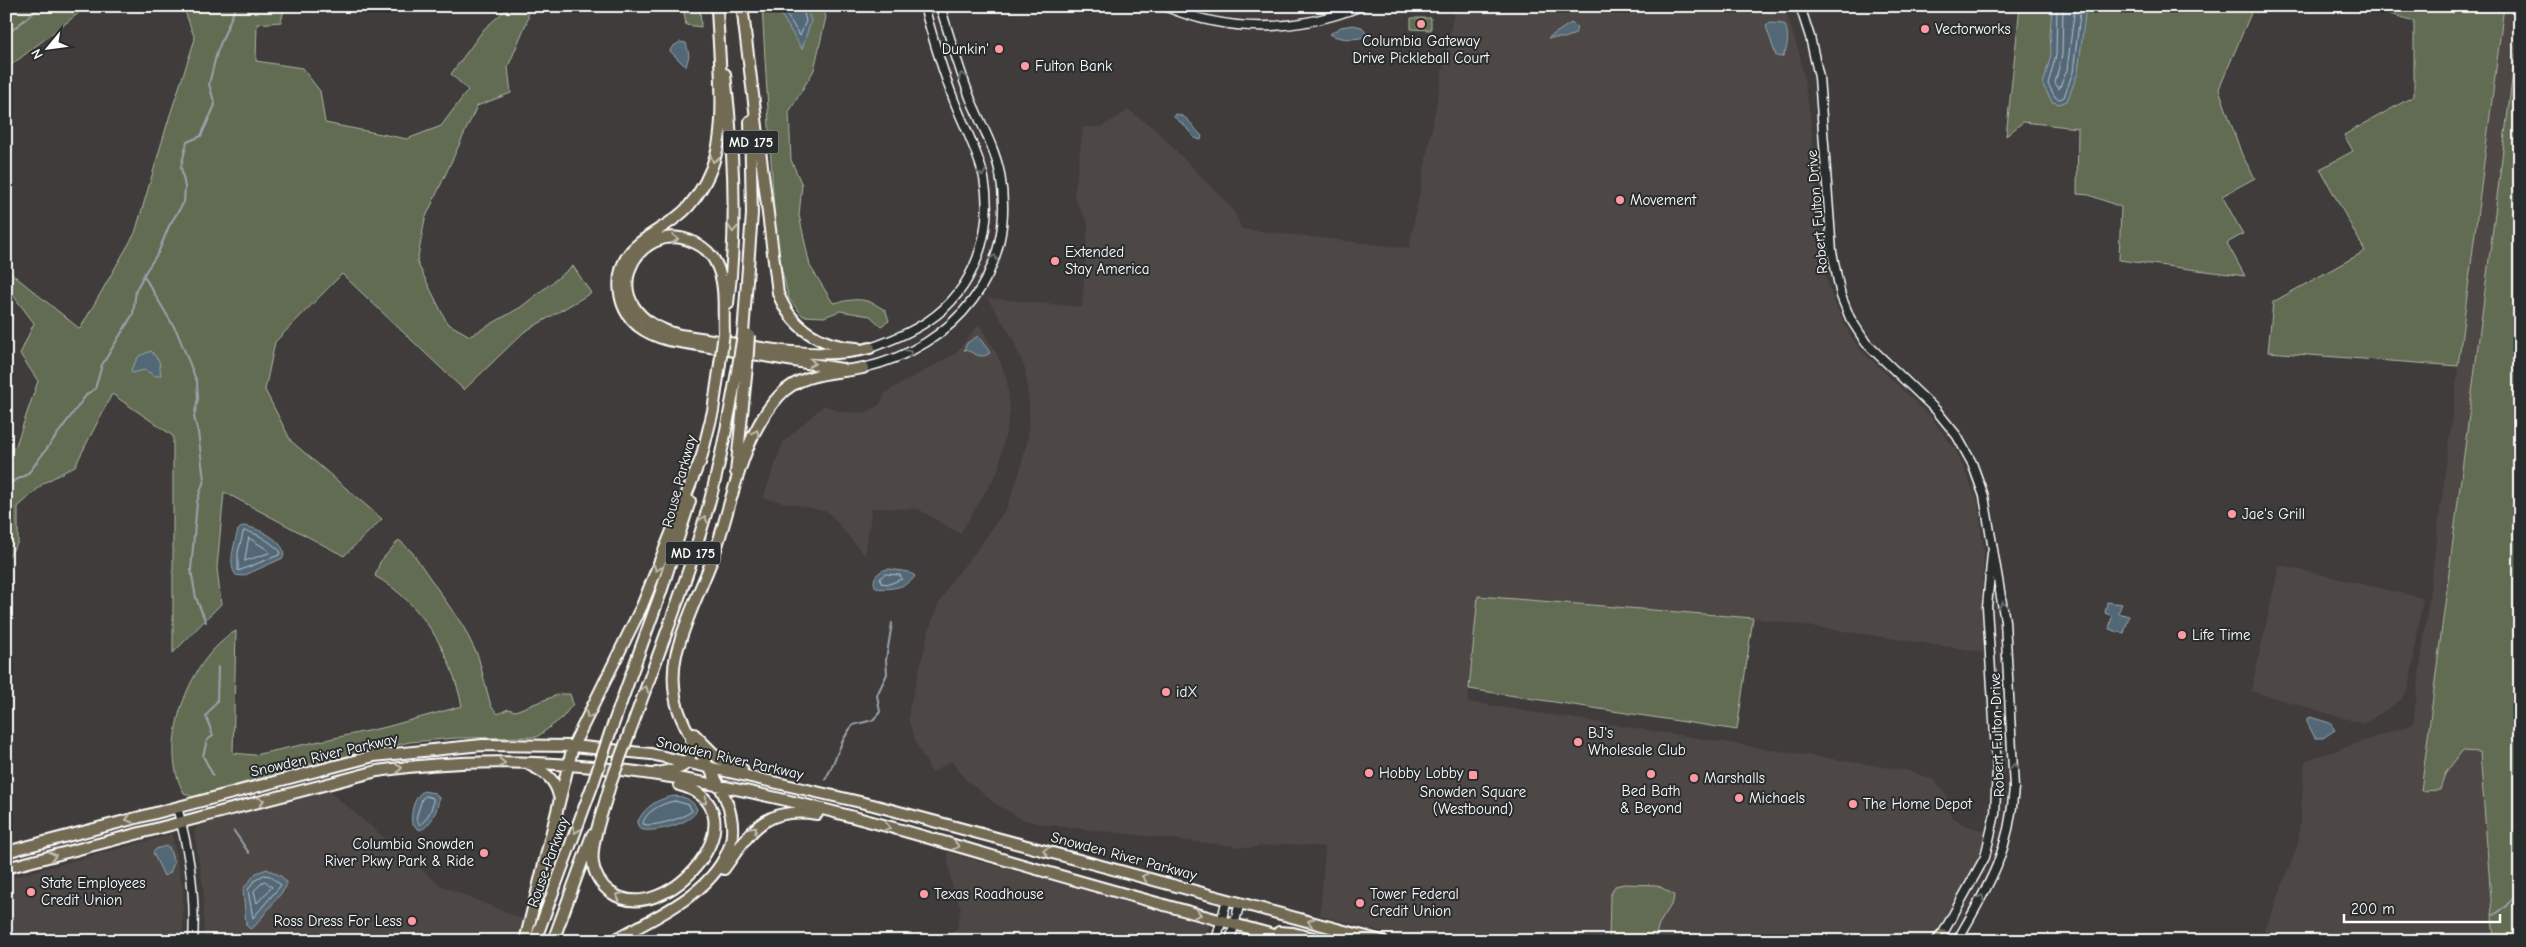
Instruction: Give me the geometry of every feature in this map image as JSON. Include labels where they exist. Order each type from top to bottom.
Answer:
[{"type":"main road","name":"Rouse Parkway","points":[[535,941],[661,592],[713,411],[731,279],[734,176],[732,139],[717,6]]},
{"type":"main road","points":[[717,6],[720,123],[716,154],[700,191],[690,206],[672,222],[630,251],[618,283],[622,303],[629,317],[637,326],[650,334],[668,340],[841,368],[863,368]]},
{"type":"main road","name":"MD 175","points":[[553,941],[678,598],[710,500],[742,366],[746,334],[752,174],[742,6]]},
{"type":"main road","points":[[744,23],[776,283],[781,301],[800,328],[819,340],[840,346],[870,348]]},
{"type":"main road","points":[[724,332],[721,277],[715,261],[706,250],[691,241],[676,238],[660,240],[641,251],[631,266],[628,292],[638,314],[658,329],[680,335],[824,355],[854,352],[870,348]]},
{"type":"main road","points":[[728,512],[739,451],[742,366]]},
{"type":"main road","points":[[613,941],[655,917],[703,885],[724,858],[732,837],[728,804],[691,738],[678,710],[673,685],[675,656],[753,438],[766,414],[779,396],[804,379],[863,368]]},
{"type":"main road","points":[[525,941],[567,765],[574,746],[642,606],[701,458]]},
{"type":"main road","points":[[678,710],[705,747],[734,766],[873,805]]},
{"type":"main road","points":[[645,774],[676,770],[689,761],[691,738]]},
{"type":"main road","points":[[478,763],[483,754],[490,751],[554,745]]},
{"type":"main road","name":"Snowden River Parkway","points":[[6,852],[374,756],[472,746],[574,746],[651,754],[689,761],[873,805],[1382,941]]},
{"type":"main road","name":"Snowden River Parkway","points":[[6,868],[377,771],[408,766],[478,763],[567,765],[645,774],[718,787],[865,821],[1296,941]]},
{"type":"main road","points":[[526,763],[549,775],[557,787],[560,797]]},
{"type":"main road","points":[[610,785],[595,844],[593,862],[595,869],[605,888],[617,896],[643,900],[668,889],[692,871],[706,854],[715,830],[710,808],[697,793],[686,787],[645,774]]},
{"type":"main road","points":[[655,917],[685,906],[706,889],[722,872],[750,832],[774,816],[794,812],[865,821]]},
{"type":"main road","points":[[1258,931],[1293,932],[1326,941]]},
{"type":"street","points":[[870,348],[895,339],[922,325],[952,300],[974,267],[986,221],[986,191],[980,164],[941,66],[924,6]]},
{"type":"street","points":[[863,368],[913,352],[948,328],[972,301],[983,284],[998,243],[1003,204],[999,173],[956,60],[940,6]]},
{"type":"street","points":[[1164,6],[1217,23],[1258,27],[1315,22],[1362,6]]},
{"type":"street","name":"Robert Fulton Drive","points":[[1800,6],[1819,77],[1832,252],[1838,288],[1850,318],[1866,343],[1936,410],[1963,446],[1972,463],[1984,496],[2005,621],[2014,767],[2012,815],[2000,862],[1957,941]]},
{"type":"street","name":"Robert Fulton Drive","points":[[1940,939],[1985,856],[1995,814],[1997,769],[1987,607],[1992,548]]},
{"type":"street","points":[[176,807],[181,822],[192,888],[193,941]]},
{"type":"street","points":[[1216,941],[1227,899]]},
{"type":"street","points":[[1230,941],[1240,902]]},
{"type":"shaded area","points":[[1455,6],[1784,6],[1800,55],[1810,114],[1825,275],[1834,302],[1850,335],[1860,349],[1930,416],[1955,449],[1977,498],[1984,551],[1981,607],[1983,652],[1753,618],[1478,597],[1468,702],[1910,771],[1934,780],[1946,794],[1951,816],[1965,825],[1987,832],[1971,876],[1932,941],[1415,941],[1320,915],[1325,847],[1287,844],[1249,848],[1040,824],[1022,819],[997,805],[965,779],[951,761],[932,773],[917,745],[909,723],[909,710],[929,630],[937,607],[952,580],[977,550],[1007,507],[1020,471],[1028,437],[1029,402],[1025,369],[1012,337],[987,298],[1082,307],[1088,223],[1074,198],[1083,127],[1101,127],[1129,110],[1156,130],[1233,209],[1242,229],[1409,248]]},
{"type":"shaded area","points":[[2504,6],[2520,6],[2520,52],[2476,703],[2494,941],[2261,941],[2298,844],[2305,761],[2413,724]]},
{"type":"shaded area","points":[[979,324],[998,356],[1007,379],[1010,412],[998,471],[960,534],[918,509],[872,508],[865,556],[828,512],[763,498],[783,442],[824,405],[842,412],[864,413],[879,405],[886,392],[956,353]]},
{"type":"shaded area","points":[[2279,565],[2423,598],[2409,689],[2400,701],[2364,724],[2251,691]]},
{"type":"shaded area","points":[[327,789],[440,885],[523,919],[518,941],[204,941],[203,886],[194,833],[197,825],[203,821]]},
{"type":"shaded area","points":[[172,834],[183,889],[183,941],[6,941],[6,879]]},
{"type":"shaded area","points":[[947,852],[1209,925],[1206,941],[943,941],[957,928],[961,908],[952,888]]},
{"type":"green space","points":[[6,6],[88,6],[6,69]]},
{"type":"green space","points":[[183,6],[285,6],[281,22],[257,24],[256,61],[302,68],[320,91],[325,123],[407,139],[441,126],[468,90],[451,74],[484,29],[510,6],[528,6],[528,19],[508,67],[511,93],[477,106],[425,219],[417,262],[447,323],[470,336],[521,307],[573,266],[591,293],[524,332],[464,390],[342,274],[275,342],[265,390],[291,441],[382,519],[344,556],[224,492],[217,568],[221,604],[173,653],[173,436],[112,394],[75,466],[44,483],[18,507],[18,542],[6,561],[6,456],[16,445],[38,381],[20,354],[34,323],[6,286],[6,269],[80,329],[135,233],[195,39]]},
{"type":"green space","points":[[683,6],[700,6],[701,27],[686,25]]},
{"type":"green space","points":[[762,6],[822,6],[826,17],[814,70],[789,112],[791,160],[802,185],[799,215],[810,266],[833,303],[861,300],[872,303],[886,311],[889,321],[881,326],[870,316],[840,311],[824,317],[803,316],[789,299],[776,247]]},
{"type":"green space","points":[[2020,6],[2254,6],[2219,89],[2242,155],[2255,178],[2222,196],[2243,234],[2227,243],[2245,276],[2119,260],[2121,207],[2089,195],[2077,194],[2078,128],[2023,122],[2006,136]]},
{"type":"green space","points":[[2363,6],[2504,6],[2458,366],[2268,352],[2273,302],[2365,251],[2320,169],[2353,151],[2344,135],[2414,96],[2414,21]]},
{"type":"green space","points":[[2520,17],[2520,941],[2494,941],[2480,752],[2462,751],[2445,774],[2440,790],[2421,791]]},
{"type":"green space","name":"Columbia Gateway Drive Pickleball Court","points":[[1411,18],[1431,18],[1431,30],[1411,29]]},
{"type":"green space","points":[[399,540],[412,552],[463,626],[478,656],[491,706],[498,714],[508,709],[515,711],[560,694],[570,694],[573,704],[562,718],[537,737],[456,738],[410,742],[307,765],[193,797],[184,793],[177,776],[174,756],[179,715],[195,676],[206,659],[218,645],[236,631],[233,753],[254,755],[386,727],[462,706],[451,667],[421,615],[392,587],[375,576],[380,562]]},
{"type":"green space","points":[[1478,596],[1753,618],[1737,730],[1469,689]]},
{"type":"green space","points":[[1624,884],[1657,885],[1674,895],[1673,902],[1659,924],[1654,941],[1609,941],[1610,896],[1615,886]]},
{"type":"water","points":[[782,6],[806,6],[811,21],[802,49],[780,13]]},
{"type":"water","points":[[2052,6],[2086,6],[2078,73],[2067,101],[2060,104],[2052,102],[2043,85],[2051,54]]},
{"type":"water","points":[[1571,23],[1577,27],[1575,34],[1565,38],[1548,38]]},
{"type":"water","points":[[1770,23],[1784,24],[1786,28],[1788,41],[1782,57],[1776,56],[1766,26]]},
{"type":"water","points":[[1353,25],[1362,27],[1368,36],[1349,39],[1330,34],[1341,27]]},
{"type":"water","points":[[680,42],[686,43],[689,55],[686,67],[670,51],[672,47]]},
{"type":"water","points":[[1176,114],[1184,117],[1190,123],[1202,136],[1201,140],[1194,138],[1185,126],[1174,117]]},
{"type":"water","points":[[978,336],[990,353],[980,356],[964,350],[967,343]]},
{"type":"water","points":[[151,351],[159,361],[161,375],[155,376],[145,370],[132,373],[131,369],[139,356]]},
{"type":"water","points":[[243,526],[263,532],[277,541],[284,552],[283,558],[243,576],[236,575],[233,571],[232,553],[238,530]]},
{"type":"water","points":[[889,569],[909,572],[915,576],[903,586],[886,589],[876,588],[874,581],[876,575]]},
{"type":"water","points":[[2107,602],[2122,604],[2118,613],[2129,616],[2124,634],[2109,629],[2112,616],[2105,613]]},
{"type":"water","points":[[2310,717],[2330,723],[2335,730],[2323,738],[2315,738],[2307,722],[2307,719]]},
{"type":"water","points":[[423,791],[435,793],[439,798],[433,817],[420,830],[412,824],[412,815],[415,801]]},
{"type":"water","points":[[675,796],[685,798],[693,803],[697,809],[689,819],[663,829],[640,829],[637,823],[652,804]]},
{"type":"water","points":[[169,847],[174,863],[170,873],[164,876],[153,853],[156,849]]},
{"type":"water","points":[[267,869],[281,876],[286,882],[286,887],[255,926],[250,929],[246,925],[243,889],[256,873]]},
{"type":"waterway","points":[[6,35],[42,6]]},
{"type":"waterway","points":[[6,485],[26,475],[31,470],[87,394],[95,389],[102,365],[133,314],[136,290],[158,253],[169,226],[184,202],[185,187],[181,167],[187,142],[201,136],[215,105],[209,84],[217,52],[236,6]]},
{"type":"waterway","points":[[144,276],[177,332],[197,382],[198,398],[194,417],[198,432],[204,480],[197,502],[191,570],[196,598],[206,622]]},
{"type":"waterway","points":[[825,780],[848,731],[853,725],[873,720],[880,712],[877,695],[887,674],[886,660],[892,623]]},
{"type":"waterway","points":[[213,775],[203,756],[207,740],[213,736],[206,716],[217,701],[218,667]]},
{"type":"waterway","points":[[234,831],[249,853]]},
{"type":"waterway","points":[[2494,915],[2507,906],[2520,889]]},
{"type":"place","name":"Columbia Gateway Drive Pickleball Court","points":[[1421,24]]},
{"type":"place","name":"Vectorworks","points":[[1925,29]]},
{"type":"place","name":"Dunkin'","points":[[999,49]]},
{"type":"place","name":"Fulton Bank","points":[[1025,66]]},
{"type":"place","name":"Movement","points":[[1620,200]]},
{"type":"place","name":"Extended Stay America","points":[[1055,261]]},
{"type":"place","name":"Jae's Grill","points":[[2232,514]]},
{"type":"place","name":"Life Time","points":[[2182,635]]},
{"type":"place","name":"idX","points":[[1166,692]]},
{"type":"place","name":"BJ's Wholesale Club","points":[[1578,742]]},
{"type":"place","name":"Hobby Lobby","points":[[1369,773]]},
{"type":"place","name":"Bed Bath & Beyond","points":[[1651,774]]},
{"type":"place","name":"Snowden Square (Westbound)","points":[[1473,775]]},
{"type":"place","name":"Marshalls","points":[[1694,778]]},
{"type":"place","name":"Michaels","points":[[1739,798]]},
{"type":"place","name":"The Home Depot","points":[[1853,804]]},
{"type":"place","name":"Columbia Snowden River Pkwy Park & Ride","points":[[484,853]]},
{"type":"place","name":"State Employees Credit Union","points":[[31,892]]},
{"type":"place","name":"Texas Roadhouse","points":[[924,894]]},
{"type":"place","name":"Tower Federal Credit Union","points":[[1360,903]]},
{"type":"place","name":"Ross Dress For Less","points":[[412,921]]}]
